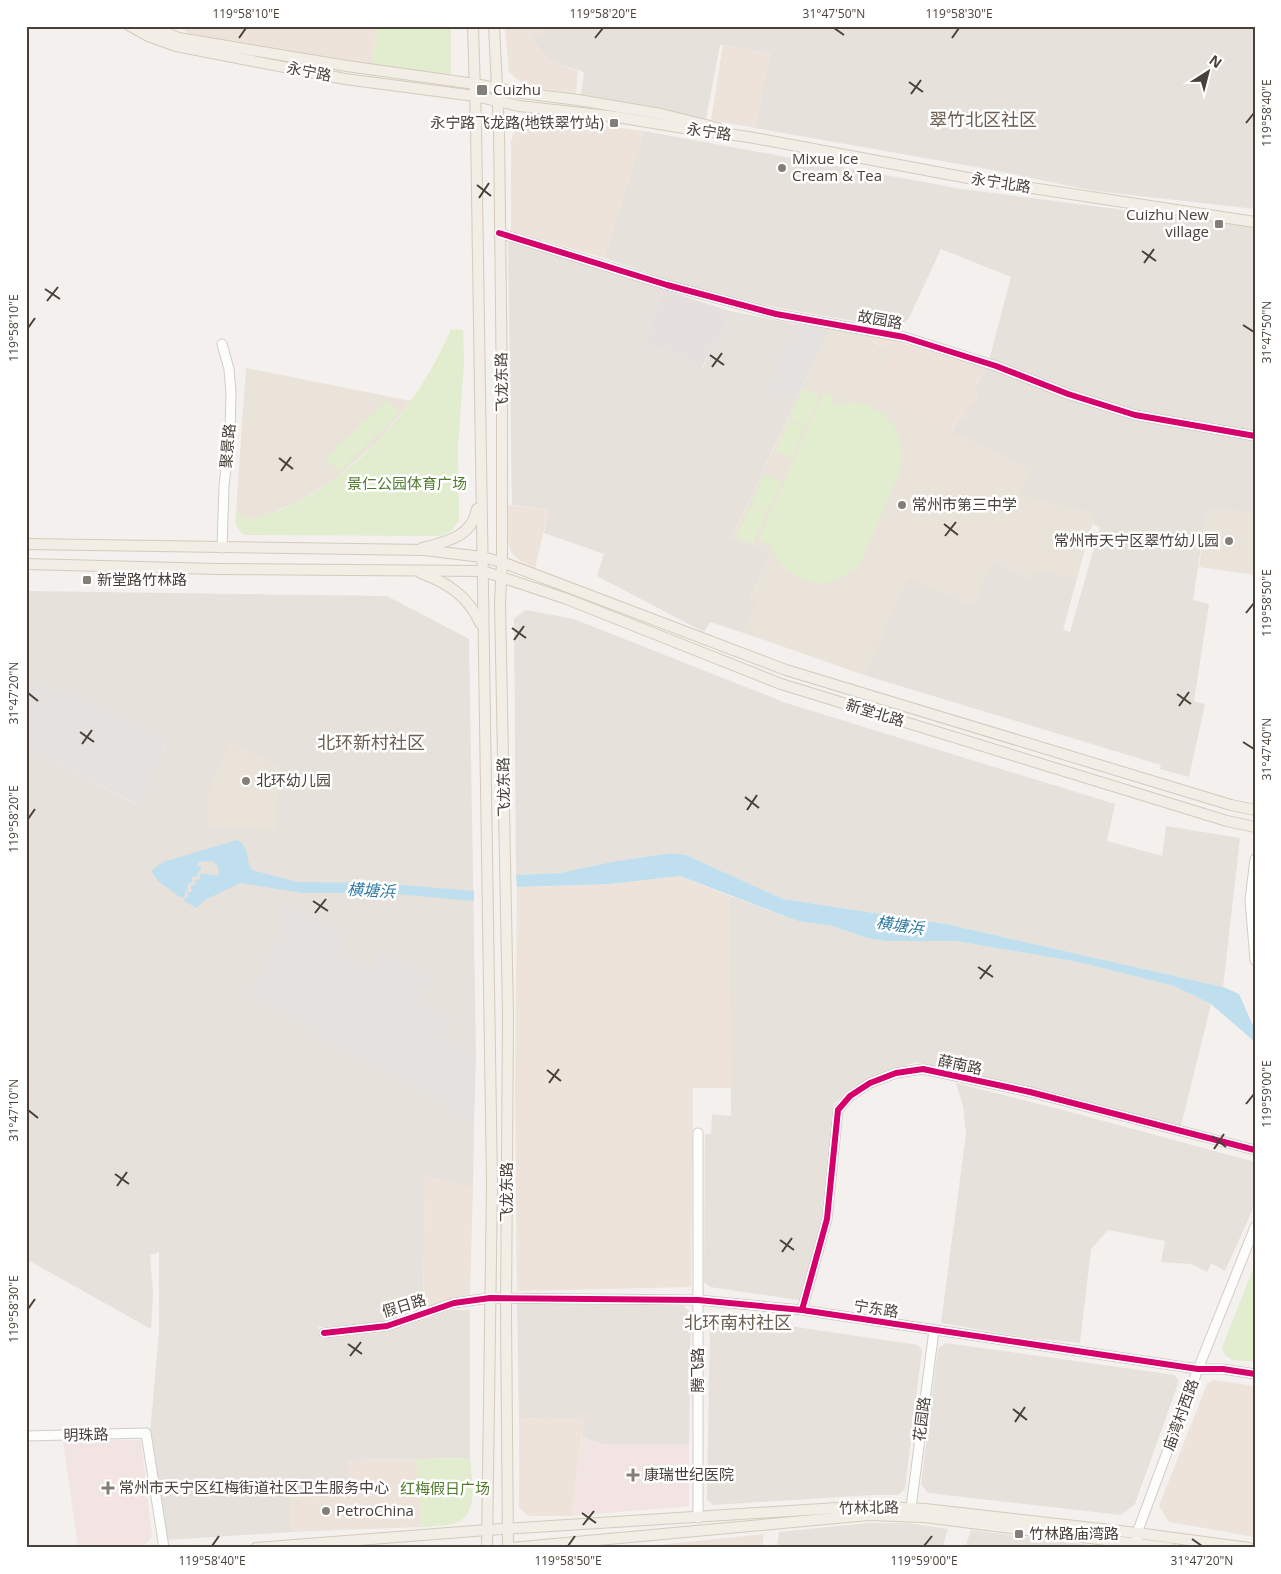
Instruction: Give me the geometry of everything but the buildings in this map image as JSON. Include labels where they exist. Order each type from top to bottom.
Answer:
[{"type":"main road","name":"永宁路","points":[[130,26],[148,36],[176,46],[345,79],[475,96],[519,106],[617,117],[749,137]]},
{"type":"main road","name":"永宁路","points":[[149,26],[172,30],[179,38],[661,114],[749,137]]},
{"type":"main road","name":"飞龙东路","points":[[473,26],[492,1184],[487,1548]]},
{"type":"main road","name":"飞龙东路","points":[[494,26],[502,398],[502,577],[500,603],[508,1014],[506,1298],[508,1530],[510,1548]]},
{"type":"main road","name":"永宁北路","points":[[749,137],[979,180],[1255,222]]},
{"type":"main road","points":[[26,544],[414,550],[450,541],[467,531],[476,518],[480,488]]},
{"type":"main road","name":"新堂北路","points":[[414,550],[482,557],[502,562],[786,670],[1230,805],[1255,810]]},
{"type":"main road","name":"新堂北路","points":[[26,564],[218,569],[482,571],[567,599],[781,684],[1227,821],[1255,827]]},
{"type":"main road","points":[[415,570],[442,580],[463,597],[476,613],[482,629]]},
{"type":"main road","name":"竹林北路","points":[[256,1548],[486,1530],[869,1506],[911,1508],[1137,1541],[1170,1548]]},
{"type":"main road","name":"竹林北路","points":[[510,1548],[869,1515],[924,1516],[1137,1541],[1249,1548]]},
{"type":"street","name":"故园路","points":[[499,233],[667,285],[776,314],[904,337],[996,366],[1068,394],[1135,415],[1255,436]]},
{"type":"street","name":"聚景路","points":[[222,344],[229,369],[231,393],[230,433],[224,486],[222,548]]},
{"type":"street","points":[[1255,859],[1250,900],[1255,960]]},
{"type":"street","name":"薛南路","points":[[802,1310],[826,1219],[838,1110],[850,1096],[864,1087],[896,1073],[923,1069],[1030,1092],[1255,1150]]},
{"type":"street","name":"腾飞路","points":[[698,1133],[698,1518]]},
{"type":"street","name":"庙湾村西路","points":[[1137,1541],[1198,1370],[1255,1227]]},
{"type":"street","name":"宁东路","points":[[490,1298],[698,1300],[802,1310],[1198,1370],[1223,1369],[1255,1374]]},
{"type":"street","name":"假日路","points":[[324,1333],[387,1326],[454,1303],[490,1298]]},
{"type":"street","name":"花园路","points":[[911,1508],[934,1330]]},
{"type":"street","name":"明珠路","points":[[26,1436],[146,1433],[164,1548]]},
{"type":"shaded area","points":[[182,26],[377,26],[372,64],[188,35]]},
{"type":"shaded area","points":[[505,26],[545,26],[545,35],[532,36],[536,45],[552,62],[578,71],[576,94],[530,87],[519,81],[509,72]]},
{"type":"shaded area","points":[[545,26],[1255,26],[1255,209],[1095,191],[987,169],[755,128],[770,53],[723,45],[720,45],[706,119],[581,95],[584,72],[552,62],[536,45],[532,36],[544,35]]},
{"type":"shaded area","points":[[723,45],[770,53],[755,128],[711,120]]},
{"type":"shaded area","points":[[535,117],[644,131],[604,258],[511,231],[511,142],[515,129],[521,120]]},
{"type":"shaded area","points":[[644,131],[962,189],[1255,227],[1255,514],[1207,508],[1193,600],[1209,604],[1194,701],[1205,704],[1189,777],[1160,769],[1161,765],[864,675],[908,577],[973,605],[992,561],[1029,579],[1034,569],[1077,578],[1063,630],[1070,632],[1100,527],[1092,524],[1095,514],[1019,496],[1031,468],[951,434],[959,417],[978,393],[973,391],[987,368],[1011,277],[941,249],[909,318],[898,329],[775,307],[672,281],[604,258]]},
{"type":"shaded area","points":[[514,240],[662,289],[644,343],[703,368],[710,350],[715,351],[730,311],[795,324],[767,390],[795,402],[732,537],[771,553],[750,599],[757,603],[744,633],[710,622],[704,632],[597,576],[604,554],[544,533],[549,510],[512,505],[508,243]]},
{"type":"shaded area","points":[[662,289],[730,311],[715,352],[710,350],[702,368],[644,343]]},
{"type":"shaded area","points":[[795,324],[830,328],[795,402],[767,390]]},
{"type":"shaded area","name":"常州市第三中学","points":[[830,328],[875,335],[872,342],[891,350],[871,396],[1032,468],[1020,496],[1095,514],[1077,578],[1035,569],[1029,579],[992,561],[974,605],[908,578],[864,675],[744,633],[756,604],[750,600],[771,553],[732,538]]},
{"type":"shaded area","points":[[875,335],[987,368],[973,390],[979,394],[963,419],[958,417],[951,434],[870,396],[891,350],[872,341]]},
{"type":"shaded area","points":[[246,368],[411,401],[379,440],[333,481],[295,503],[264,516],[247,520],[236,512]]},
{"type":"shaded area","points":[[506,505],[549,510],[535,568],[520,561],[511,552],[507,537]]},
{"type":"shaded area","name":"常州市天宁区翠竹幼儿园","points":[[1207,508],[1255,514],[1255,575],[1199,567]]},
{"type":"shaded area","points":[[26,591],[387,596],[469,639],[476,1055],[443,1037],[420,1002],[433,978],[382,950],[370,971],[337,955],[349,932],[282,902],[282,928],[258,978],[240,992],[474,1123],[473,1187],[425,1176],[423,1310],[382,1324],[318,1327],[321,1339],[387,1332],[453,1310],[470,1310],[470,1458],[348,1460],[351,1491],[290,1490],[292,1532],[166,1540],[150,1433],[159,1331],[159,1252],[150,1255],[153,1293],[151,1329],[26,1259],[26,745],[139,806],[168,741],[26,675]]},
{"type":"shaded area","points":[[526,610],[574,619],[786,703],[1115,804],[1107,841],[1162,856],[1166,826],[1240,838],[1223,987],[946,924],[783,899],[686,855],[671,853],[611,862],[560,873],[516,875],[514,618]]},
{"type":"shaded area","points":[[26,675],[168,740],[140,806],[26,745]]},
{"type":"shaded area","name":"北环幼儿园","points":[[229,742],[280,767],[276,830],[208,827],[207,795]]},
{"type":"shaded area","points":[[680,876],[730,896],[732,1088],[693,1088],[691,1287],[517,1291],[515,1091],[517,887],[610,884]]},
{"type":"shaded area","points":[[730,896],[798,921],[833,926],[866,938],[887,941],[956,941],[1078,962],[1174,986],[1211,1004],[1181,1126],[916,1062],[872,1077],[848,1090],[833,1105],[821,1220],[799,1300],[710,1287],[704,1282],[705,1134],[711,1134],[712,1114],[731,1116]]},
{"type":"shaded area","points":[[282,902],[349,932],[338,955],[370,970],[382,950],[433,978],[420,1002],[452,1020],[443,1037],[476,1055],[474,1123],[240,992],[258,978],[282,928]]},
{"type":"shaded area","points":[[956,1083],[1255,1162],[1255,1204],[1225,1271],[1211,1263],[1207,1272],[1191,1264],[1161,1262],[1165,1241],[1108,1230],[1091,1249],[1080,1343],[1023,1337],[941,1323],[966,1134],[963,1106]]},
{"type":"shaded area","points":[[425,1176],[473,1187],[470,1295],[452,1298],[423,1310]]},
{"type":"shaded area","points":[[517,1302],[684,1306],[691,1313],[689,1444],[604,1444],[582,1438],[584,1420],[519,1418]]},
{"type":"shaded area","points":[[714,1315],[918,1345],[922,1350],[905,1489],[898,1495],[713,1505],[707,1500],[710,1320]]},
{"type":"shaded area","points":[[946,1343],[1175,1375],[1179,1381],[1135,1504],[1121,1515],[928,1493],[921,1484],[938,1348]]},
{"type":"shaded area","points":[[1213,1380],[1255,1386],[1255,1537],[1169,1522],[1159,1506],[1207,1384]]},
{"type":"shaded area","points":[[519,1418],[584,1420],[571,1516],[529,1516],[519,1508]]},
{"type":"shaded area","name":"康瑞世纪医院","points":[[582,1438],[604,1444],[689,1444],[689,1506],[571,1516]]},
{"type":"shaded area","name":"常州市天宁区红梅街道社区卫生服务中心","points":[[63,1440],[141,1440],[152,1536],[143,1548],[78,1548]]},
{"type":"shaded area","points":[[416,1459],[422,1527],[292,1532],[290,1490],[350,1491],[347,1460]]},
{"type":"shaded area","points":[[868,1523],[908,1523],[948,1529],[942,1548],[777,1548],[779,1532]]},
{"type":"shaded area","points":[[971,1530],[1098,1546],[1099,1548],[965,1548]]},
{"type":"shaded area","points":[[764,1534],[762,1548],[648,1548],[648,1546]]},
{"type":"green space","points":[[377,26],[451,26],[451,74],[447,77],[372,64]]},
{"type":"green space","name":"景仁公园体育广场","points":[[451,329],[463,330],[464,363],[458,446],[459,521],[453,529],[439,536],[244,535],[239,530],[236,525],[236,512],[248,520],[282,509],[314,493],[371,448],[396,421],[417,391],[436,360]]},
{"type":"green space","points":[[803,389],[820,396],[806,427],[790,419]]},
{"type":"green space","points":[[824,392],[834,396],[831,404],[858,403],[881,412],[889,419],[899,437],[901,460],[900,472],[860,564],[838,579],[820,583],[802,579],[794,574],[780,561],[770,545],[758,540]]},
{"type":"green space","points":[[387,400],[399,413],[339,472],[325,458]]},
{"type":"green space","points":[[789,421],[805,428],[792,458],[775,451]]},
{"type":"green space","points":[[764,475],[781,482],[767,513],[751,505]]},
{"type":"green space","points":[[750,506],[766,514],[753,544],[736,537]]},
{"type":"green space","points":[[1252,1271],[1255,1271],[1255,1361],[1235,1360],[1227,1356],[1222,1348]]},
{"type":"green space","name":"红梅假日广场","points":[[470,1458],[472,1496],[468,1513],[462,1520],[453,1524],[422,1527],[416,1459]]},
{"type":"water","name":"横塘浜","points":[[237,840],[246,849],[252,870],[297,882],[378,883],[474,891],[474,901],[383,893],[303,893],[240,883],[205,900],[196,908],[183,900],[188,897],[187,893],[192,891],[191,886],[196,884],[195,880],[200,879],[200,874],[219,875],[218,866],[212,861],[199,862],[197,865],[201,867],[201,871],[198,871],[197,876],[192,877],[192,882],[187,885],[188,890],[185,892],[185,896],[181,898],[158,881],[151,871],[163,862]]},
{"type":"water","name":"横塘浜","points":[[671,853],[686,855],[783,899],[946,924],[1223,987],[1239,994],[1254,1028],[1255,1042],[1211,1004],[1174,986],[1078,962],[956,941],[887,941],[866,938],[833,926],[798,921],[680,876],[610,884],[517,887],[516,875],[560,873],[611,862]]},
{"type":"cycle path","points":[[499,233],[667,285],[776,314],[904,337],[996,366],[1068,394],[1135,415],[1255,436]]},
{"type":"cycle path","points":[[802,1310],[827,1219],[838,1110],[850,1096],[870,1083],[896,1073],[923,1069],[1030,1092],[1255,1150]]},
{"type":"cycle path","points":[[324,1333],[387,1326],[454,1303],[490,1298],[698,1300],[802,1310],[1198,1369],[1223,1369],[1255,1374]]},
{"type":"place","name":"Cuizhu","points":[[482,90]]},
{"type":"place","name":"永宁路飞龙路(地铁翠竹站)","points":[[614,123]]},
{"type":"place","name":"Mixue Ice Cream & Tea","points":[[782,168]]},
{"type":"place","name":"Cuizhu New village","points":[[1219,224]]},
{"type":"place","name":"常州市第三中学","points":[[902,505]]},
{"type":"place","name":"常州市天宁区翠竹幼儿园","points":[[1229,541]]},
{"type":"place","name":"新堂路竹林路","points":[[87,580]]},
{"type":"place","name":"北环幼儿园","points":[[246,781]]},
{"type":"place","name":"康瑞世纪医院","points":[[633,1475]]},
{"type":"place","name":"常州市天宁区红梅街道社区卫生服务中心","points":[[108,1488]]},
{"type":"place","name":"PetroChina","points":[[326,1511]]},
{"type":"place","name":"竹林路庙湾路","points":[[1019,1534]]},
{"type":"district","name":"翠竹北区社区","points":[[983,120]]},
{"type":"district","name":"北环新村社区","points":[[371,743]]},
{"type":"district","name":"北环南村社区","points":[[738,1323]]}]
